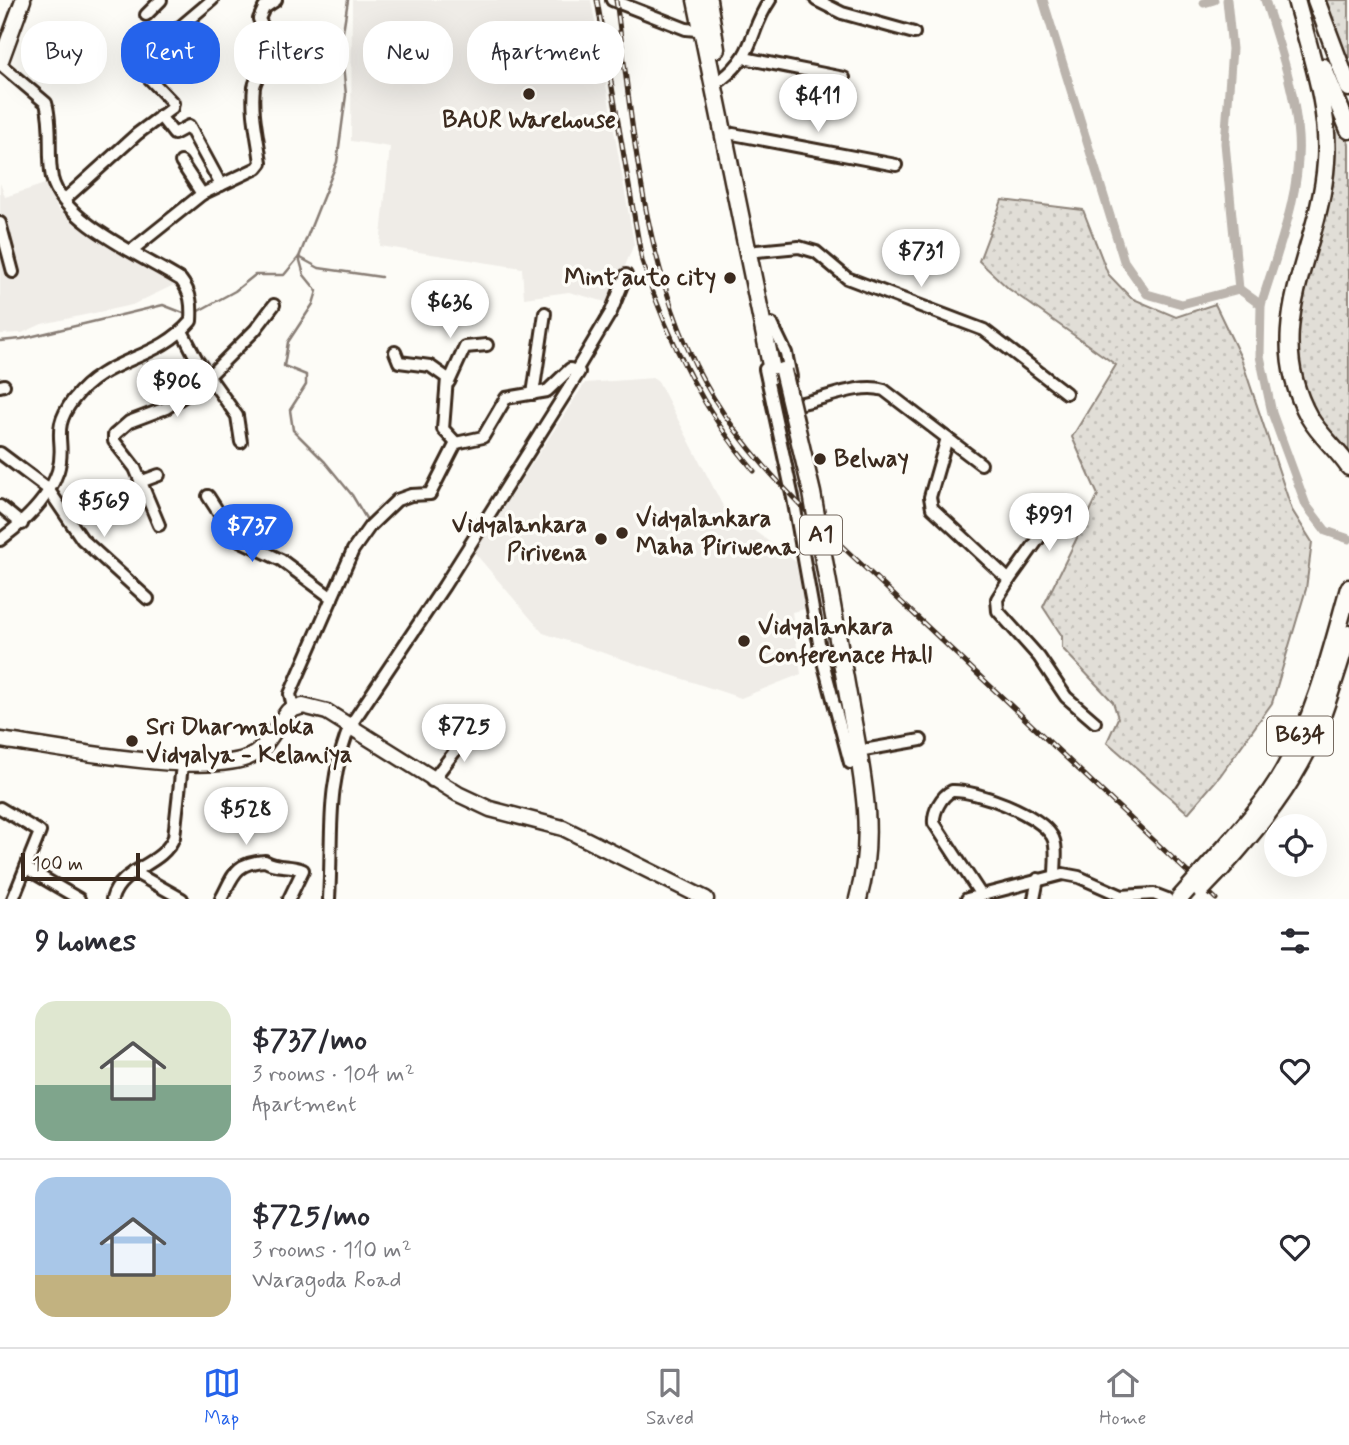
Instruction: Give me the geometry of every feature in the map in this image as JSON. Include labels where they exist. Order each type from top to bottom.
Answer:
[{"type":"highway","name":"A1","points":[[696,0],[721,79],[757,251],[767,324]]},
{"type":"highway","name":"A1","points":[[708,0],[708,31],[767,324],[815,505],[845,701],[869,821],[868,849],[858,899]]},
{"type":"highway","points":[[1297,0],[1349,130]]},
{"type":"highway","points":[[1297,0],[1320,88],[1326,161],[1322,196],[1296,285],[1288,345],[1298,393],[1309,417],[1330,447],[1347,463]]},
{"type":"highway","points":[[1316,0],[1349,89]]},
{"type":"highway","name":"B634","points":[[1193,899],[1285,769],[1306,721],[1349,588]]},
{"type":"highway","name":"B634","points":[[1179,899],[1216,866],[1279,799],[1316,732],[1349,634]]},
{"type":"highway","name":"A1","points":[[848,899],[860,833],[855,752]]},
{"type":"main road","points":[[0,63],[23,0]]},
{"type":"main road","points":[[1,742],[182,765],[250,757],[263,746],[293,708],[303,706],[327,712],[432,781],[490,809],[563,828],[706,899]]},
{"type":"street","points":[[146,16],[161,0]]},
{"type":"street","points":[[64,200],[173,103],[148,78],[160,64],[154,49],[212,0]]},
{"type":"street","points":[[132,250],[202,194],[257,168],[261,163],[253,107],[254,87],[262,67],[272,55],[272,47],[259,19],[264,8],[276,0]]},
{"type":"street","points":[[612,0],[686,29],[708,31]]},
{"type":"street","points":[[721,79],[741,64],[760,14],[770,0]]},
{"type":"street","points":[[816,0],[842,13],[914,33]]},
{"type":"street","points":[[744,58],[844,78]]},
{"type":"street","points":[[0,63],[47,103],[52,178],[64,200],[89,225],[181,280],[187,288],[192,315],[182,331],[143,356],[103,371],[80,392],[58,426],[58,471],[22,523],[0,540]]},
{"type":"street","points":[[160,116],[174,134],[189,126],[221,185]]},
{"type":"street","points":[[733,134],[897,165]]},
{"type":"street","points":[[181,162],[202,194]]},
{"type":"street","points":[[0,223],[13,272]]},
{"type":"street","points":[[757,251],[799,247],[816,252],[847,278],[985,330],[1066,393]]},
{"type":"street","points":[[330,899],[330,808],[341,749],[350,726],[423,619],[573,385],[579,375],[577,369],[611,312],[626,275]]},
{"type":"street","points":[[159,525],[135,468],[114,441],[114,435],[149,412],[166,408],[210,377],[274,305]]},
{"type":"street","points":[[533,394],[545,313]]},
{"type":"street","points":[[767,324],[786,353],[833,566],[860,721],[855,752]]},
{"type":"street","points":[[767,324],[763,360],[784,451],[821,654],[855,752]]},
{"type":"street","points":[[182,331],[237,416],[241,442]]},
{"type":"street","points":[[456,443],[443,429],[449,382],[465,347],[487,345]]},
{"type":"street","points":[[395,352],[398,362],[430,366],[445,375],[449,382]]},
{"type":"street","points":[[456,443],[483,437],[506,398],[547,391],[570,369],[577,369]]},
{"type":"street","points":[[797,404],[876,387],[884,390],[981,464]]},
{"type":"street","points":[[947,439],[929,503],[1009,580]]},
{"type":"street","points":[[293,708],[290,694],[353,550],[370,526],[397,500],[411,495],[430,494],[456,443]]},
{"type":"street","points":[[784,451],[808,445]]},
{"type":"street","points":[[0,453],[48,489],[82,539],[148,599]]},
{"type":"street","points":[[140,482],[159,475]]},
{"type":"street","points":[[208,496],[235,538],[281,559],[332,598]]},
{"type":"street","points":[[0,506],[22,523]]},
{"type":"street","points":[[1062,506],[997,599],[998,611],[1039,657],[1066,697],[1095,722]]},
{"type":"street","points":[[806,572],[833,566]]},
{"type":"street","points":[[432,781],[472,729]]},
{"type":"street","points":[[855,752],[921,740]]},
{"type":"street","points":[[112,899],[120,881],[170,846],[174,837],[182,765]]},
{"type":"street","points":[[981,895],[934,823],[934,815],[943,798],[952,790],[1002,802],[1047,830],[1054,840],[1055,875]]},
{"type":"street","points":[[0,808],[40,832],[13,899]]},
{"type":"street","points":[[221,899],[233,874],[243,865],[265,861],[277,868],[286,866],[303,870],[303,876],[289,899]]},
{"type":"street","points":[[26,868],[79,899]]},
{"type":"street","points":[[134,872],[182,899]]},
{"type":"street","points":[[967,899],[1055,875],[1079,877],[1122,896],[1154,894],[1167,899]]},
{"type":"street","points":[[1034,899],[1038,878]]},
{"type":"shaded area","points":[[352,0],[591,0],[595,21],[467,21],[467,84],[606,84],[634,244],[610,303],[569,292],[524,298],[522,268],[380,246],[390,147],[351,141]]},
{"type":"shaded area","points":[[1319,0],[1349,0],[1349,82]]},
{"type":"shaded area","points":[[1330,104],[1349,144],[1349,458],[1308,404],[1294,353]]},
{"type":"shaded area","points":[[0,183],[5,197],[45,184],[58,209],[77,224],[178,283],[132,305],[42,324],[22,333],[0,334]]},
{"type":"shaded area","points":[[1002,200],[1083,210],[1108,274],[1131,298],[1176,317],[1215,304],[1241,358],[1292,510],[1312,542],[1306,589],[1272,703],[1220,776],[1188,813],[1107,742],[1118,718],[1113,702],[1062,648],[1062,636],[1043,607],[1098,495],[1072,437],[1116,365],[1009,289],[979,261]]},
{"type":"shaded area","name":"Vidyalankara Maha Piriwena","points":[[654,378],[724,508],[796,562],[805,609],[792,612],[801,674],[741,698],[543,633],[474,552],[585,383]]},
{"type":"waterway","points":[[193,314],[235,291],[255,275],[284,275],[299,257],[337,162],[346,95],[341,44],[348,0]]},
{"type":"waterway","points":[[1043,0],[1124,261],[1147,294],[1182,304],[1239,289],[1261,305],[1260,356],[1272,413],[1306,505],[1326,531],[1349,539]]},
{"type":"waterway","points":[[1204,3],[1214,0]]},
{"type":"waterway","points":[[1227,0],[1232,49],[1225,143],[1239,289]]},
{"type":"waterway","points":[[1261,305],[1287,222],[1298,157],[1294,101],[1265,0]]},
{"type":"waterway","points":[[299,257],[304,275],[317,291],[313,304],[288,342],[284,366],[306,375],[306,385],[290,410],[293,430],[325,462],[352,495],[367,520]]},
{"type":"waterway","points":[[299,257],[319,268],[381,277]]},
{"type":"waterway","points":[[0,341],[21,339],[163,305],[186,314]]},
{"type":"railway","points":[[597,0],[642,261],[688,372],[718,423],[754,471]]},
{"type":"railway","points":[[616,0],[636,152],[656,255],[689,352],[725,416],[765,467],[826,531],[1216,899]]},
{"type":"place","name":"BAUR Warehouse","points":[[529,94]]},
{"type":"place","name":"Mint auto city","points":[[730,278]]},
{"type":"place","name":"Belway","points":[[820,459]]},
{"type":"place","name":"Vidyalankara Maha Piriwena","points":[[622,533]]},
{"type":"place","name":"Vidyalankara Pirivena","points":[[601,539]]},
{"type":"place","name":"Vidyalankara Conferenace Hall","points":[[744,641]]},
{"type":"place","name":"Sri Dharmaloka Vidyalya - Kelaniya","points":[[132,741]]}]
